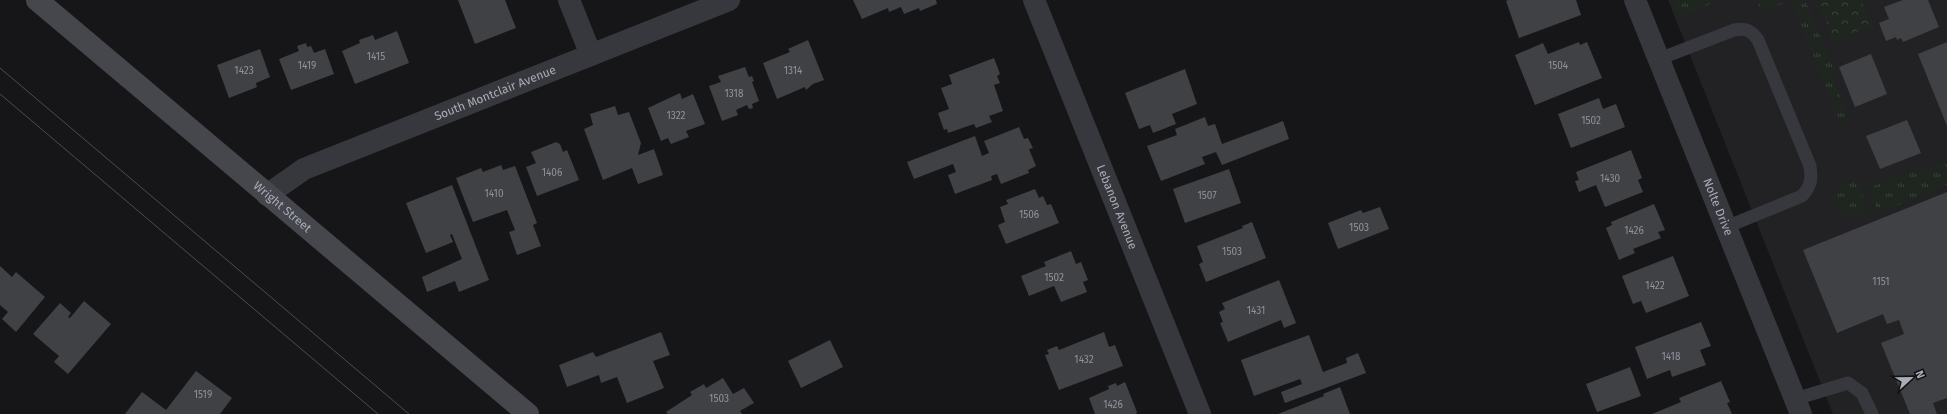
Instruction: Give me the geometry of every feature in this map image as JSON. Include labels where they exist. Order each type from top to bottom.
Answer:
[{"type":"street","name":"Wright Street","points":[[37,0],[528,414]]},
{"type":"street","points":[[569,0],[590,55]]},
{"type":"street","name":"South Montclair Avenue","points":[[267,195],[304,170],[729,0]]},
{"type":"street","name":"Lebanon Avenue","points":[[1034,0],[1200,414]]},
{"type":"street","name":"Nolte Drive","points":[[1635,0],[1798,407]]},
{"type":"lane","points":[[1659,59],[1734,30],[1745,28],[1753,32],[1758,40],[1810,166],[1812,179],[1809,188],[1802,196],[1726,227]]},
{"type":"lane","points":[[1798,407],[1848,383],[1862,393],[1872,414]]},
{"type":"shaded area","points":[[1668,0],[1947,0],[1947,414],[1833,414]]},
{"type":"green space","points":[[1674,0],[1720,0],[1680,17]]},
{"type":"green space","points":[[1756,0],[1783,0],[1784,3],[1762,10]]},
{"type":"green space","points":[[1791,0],[1805,0],[1834,70],[1830,72],[1848,117],[1839,121]]},
{"type":"green space","points":[[1827,0],[1861,0],[1874,28],[1859,30],[1852,36],[1846,36],[1831,45],[1830,32],[1827,22],[1814,2]]},
{"type":"green space","points":[[1947,161],[1947,185],[1879,213],[1868,189],[1900,174],[1922,171]]},
{"type":"green space","points":[[1857,180],[1868,211],[1849,219],[1846,213],[1842,215],[1836,198],[1836,191],[1840,187]]},
{"type":"building","points":[[458,0],[505,0],[516,28],[475,44]]},
{"type":"building","points":[[853,0],[936,0],[937,4],[920,11],[919,8],[904,14],[901,7],[889,12],[888,8],[862,19]]},
{"type":"building","points":[[1576,0],[1581,15],[1519,38],[1506,1]]},
{"type":"building","points":[[1903,0],[1928,0],[1939,27],[1903,42],[1901,38],[1897,40],[1896,37],[1886,41],[1879,23],[1889,19],[1884,7]]},
{"type":"building","points":[[397,31],[409,63],[355,84],[342,51],[360,43],[359,40],[373,35],[375,40]]},
{"type":"building","points":[[808,40],[824,80],[813,84],[806,90],[805,87],[777,99],[763,63],[790,52],[788,49]]},
{"type":"building","points":[[1579,42],[1580,45],[1587,42],[1602,78],[1535,105],[1515,55],[1543,43],[1548,54]]},
{"type":"building","points":[[1947,42],[1947,126],[1918,54]]},
{"type":"building","points":[[306,43],[307,47],[311,46],[314,53],[325,49],[334,74],[291,90],[279,59],[299,51],[297,46]]},
{"type":"building","points":[[260,49],[270,77],[256,83],[257,87],[229,98],[217,65]]},
{"type":"building","points":[[1871,54],[1887,94],[1855,107],[1839,67]]},
{"type":"building","points":[[994,58],[1000,74],[997,76],[1000,83],[994,85],[1003,111],[989,116],[992,122],[976,128],[974,124],[948,133],[947,129],[944,130],[938,113],[949,109],[941,88],[952,84],[949,75]]},
{"type":"building","points":[[745,67],[749,77],[752,76],[754,81],[752,82],[759,101],[752,104],[753,108],[749,109],[747,105],[736,110],[738,115],[722,121],[709,86],[721,82],[718,76]]},
{"type":"building","points":[[1185,69],[1197,104],[1172,114],[1176,124],[1153,133],[1150,125],[1139,129],[1125,93]]},
{"type":"building","points":[[680,93],[682,99],[693,94],[705,124],[686,131],[689,137],[671,144],[668,138],[661,141],[648,108]]},
{"type":"building","points":[[1599,98],[1603,109],[1616,104],[1625,127],[1571,148],[1558,114]]},
{"type":"building","points":[[615,106],[618,115],[629,112],[641,143],[638,155],[654,149],[663,175],[638,184],[632,168],[603,180],[584,129],[593,125],[590,114]]},
{"type":"building","points":[[1205,117],[1208,126],[1215,124],[1222,144],[1283,121],[1289,139],[1222,165],[1216,152],[1202,157],[1205,164],[1161,181],[1147,146],[1177,135],[1175,129]]},
{"type":"building","points":[[1907,120],[1921,153],[1880,169],[1866,136]]},
{"type":"building","points":[[1019,127],[1024,139],[1028,138],[1033,148],[1029,149],[1036,166],[1028,170],[1029,173],[1001,184],[997,174],[991,176],[992,180],[955,194],[948,175],[956,172],[953,164],[914,179],[907,162],[975,136],[982,156],[989,153],[984,141]]},
{"type":"building","points":[[556,142],[560,144],[563,152],[567,150],[579,180],[537,196],[526,167],[536,163],[531,152]]},
{"type":"building","points":[[1631,150],[1642,178],[1638,180],[1643,192],[1605,207],[1596,185],[1579,192],[1575,181],[1579,180],[1576,172]]},
{"type":"building","points":[[501,165],[503,170],[515,166],[537,223],[533,225],[541,246],[517,255],[509,232],[515,230],[507,210],[473,222],[456,178],[481,168],[483,172]]},
{"type":"building","points":[[1229,169],[1241,203],[1185,223],[1173,189]]},
{"type":"building","points":[[452,185],[489,280],[459,292],[455,281],[427,292],[422,277],[462,259],[452,234],[450,235],[453,242],[426,253],[406,203]]},
{"type":"building","points":[[1035,189],[1039,198],[1043,196],[1047,205],[1051,204],[1059,223],[1006,244],[998,225],[1005,222],[1000,207],[1008,204],[1006,200]]},
{"type":"building","points":[[1947,192],[1947,398],[1933,403],[1937,414],[1910,414],[1881,343],[1904,334],[1899,320],[1887,324],[1883,314],[1837,333],[1803,250]]},
{"type":"building","points":[[1654,204],[1665,230],[1658,232],[1661,238],[1633,249],[1635,253],[1619,260],[1606,228],[1612,225],[1611,222]]},
{"type":"building","points":[[1380,207],[1389,229],[1338,249],[1328,223],[1361,210],[1363,213]]},
{"type":"building","points":[[1252,222],[1266,258],[1206,282],[1199,264],[1203,262],[1197,246],[1243,228],[1242,226]]},
{"type":"building","points":[[1071,251],[1076,264],[1081,262],[1088,280],[1083,282],[1087,292],[1061,302],[1054,286],[1029,296],[1021,276],[1046,266],[1044,262]]},
{"type":"building","points":[[1673,256],[1689,296],[1646,313],[1641,301],[1633,304],[1622,276]]},
{"type":"building","points":[[0,266],[12,277],[16,272],[45,297],[16,332],[2,319],[8,312],[0,305]]},
{"type":"building","points":[[1279,280],[1296,323],[1284,328],[1281,320],[1228,342],[1220,323],[1223,322],[1219,312],[1225,309],[1222,303]]},
{"type":"building","points":[[84,301],[111,324],[68,374],[54,362],[59,356],[33,334],[60,303],[71,313],[68,317],[70,318]]},
{"type":"building","points":[[1701,322],[1711,346],[1700,350],[1706,365],[1672,377],[1670,370],[1647,379],[1635,347]]},
{"type":"building","points":[[661,332],[670,355],[653,361],[664,388],[627,403],[617,377],[601,383],[599,375],[567,387],[559,365],[593,352],[596,357]]},
{"type":"building","points":[[1104,332],[1109,347],[1115,345],[1123,366],[1059,390],[1045,355],[1049,354],[1047,350],[1057,346],[1059,350]]},
{"type":"building","points":[[1309,335],[1323,372],[1347,363],[1346,358],[1358,353],[1366,373],[1285,403],[1281,392],[1302,384],[1300,379],[1254,396],[1241,360]]},
{"type":"building","points":[[830,340],[843,367],[801,388],[788,361]]},
{"type":"building","points":[[1630,367],[1641,396],[1597,412],[1586,384]]},
{"type":"building","points":[[196,371],[232,398],[220,414],[125,414],[142,392],[166,410]]},
{"type":"building","points":[[723,378],[733,394],[744,388],[754,403],[740,411],[742,414],[668,414],[666,412],[692,395],[690,392],[704,384],[706,388]]},
{"type":"building","points":[[1721,381],[1730,402],[1727,403],[1732,414],[1652,414],[1681,402],[1679,398]]},
{"type":"building","points":[[1125,382],[1137,412],[1136,414],[1095,414],[1089,398],[1109,389],[1108,386],[1116,383],[1117,386]]},
{"type":"building","points":[[1340,387],[1350,414],[1278,414],[1324,396],[1323,394]]},
{"type":"tram line","points":[[0,68],[409,414]]},
{"type":"tram line","points":[[0,94],[378,414]]}]
